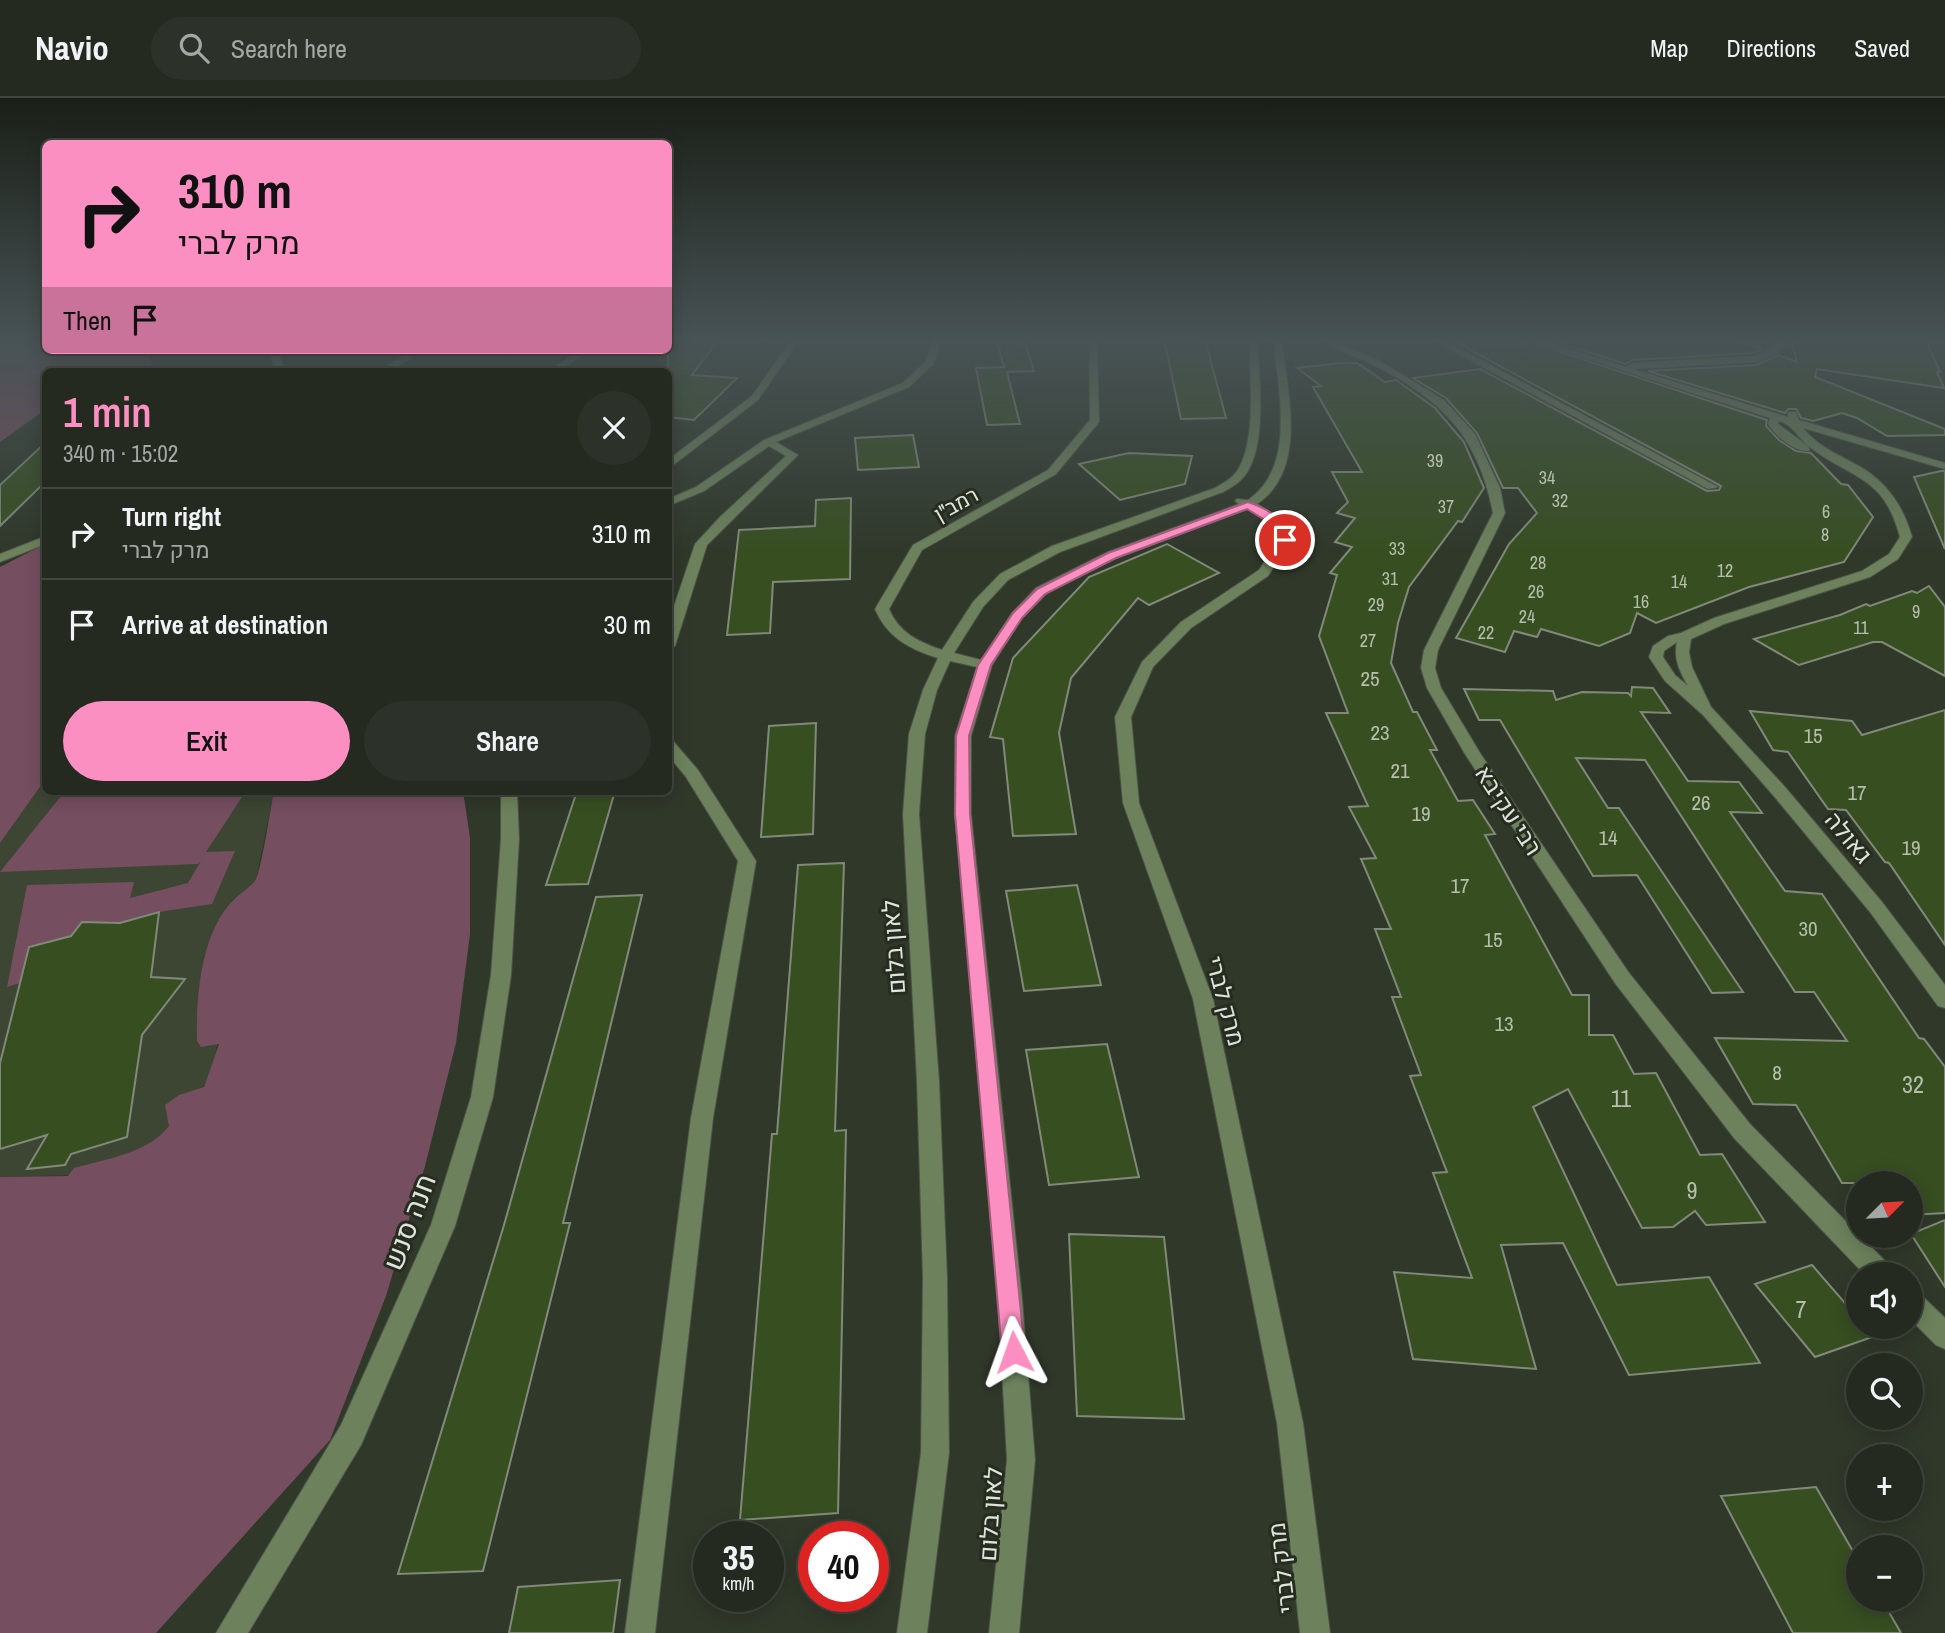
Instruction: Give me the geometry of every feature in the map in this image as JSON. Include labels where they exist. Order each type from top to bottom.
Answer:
[{"type":"street","points":[[672,463],[738,411]]},
{"type":"street","points":[[672,501],[700,489],[768,442],[844,411]]},
{"type":"street","name":"רמב\"ן","points":[[985,665],[914,643],[891,628],[882,609],[917,548],[1052,472],[1095,420],[1095,411]]},
{"type":"street","name":"לאון בלום","points":[[912,1633],[935,1453],[935,1278],[928,1081],[911,814],[917,734],[930,690],[946,655],[978,605],[1004,577],[1056,549],[1219,490],[1236,481],[1243,470],[1251,440],[1253,411]]},
{"type":"street","name":"לאון בלום","points":[[1004,1633],[1021,1460],[1009,1285],[963,814],[962,736],[985,665],[1017,616],[1041,591],[1112,555],[1248,505],[1268,492],[1277,478],[1282,462],[1281,411]]},
{"type":"street","name":"רבי עקיבא","points":[[1449,411],[1470,433],[1494,488],[1499,513],[1431,650],[1428,668],[1434,688],[1518,826],[1622,978],[1742,1131],[1869,1262]]},
{"type":"street","points":[[1569,411],[1712,487]]},
{"type":"street","points":[[1735,411],[1778,431],[1816,456],[1886,494]]},
{"type":"street","points":[[1758,411],[1793,418],[1945,466]]},
{"type":"street","points":[[1767,411],[1945,459]]},
{"type":"street","points":[[1776,416],[1773,424],[1778,431]]},
{"type":"street","name":"גאולה","points":[[1793,418],[1799,434],[1872,480],[1886,494],[1902,520],[1906,537],[1894,556],[1866,574],[1719,621],[1685,637],[1672,639],[1658,649],[1656,657],[1670,678],[1708,712],[1876,906],[1945,1000]]},
{"type":"street","points":[[672,634],[701,544],[793,455],[768,442]]},
{"type":"street","points":[[1843,461],[1839,457],[1845,450],[1877,445]]},
{"type":"street","name":"מרק לברי","points":[[1219,490],[1277,522],[1283,530],[1285,540],[1264,573],[1186,625],[1147,665],[1122,717],[1131,803],[1203,999],[1290,1423],[1315,1633]]},
{"type":"street","points":[[0,558],[42,541]]},
{"type":"street","name":"גאולה","points":[[1685,637],[1682,652],[1685,667],[1708,712]]},
{"type":"street","points":[[640,1633],[702,1118],[747,861],[692,774],[672,749]]},
{"type":"street","name":"חנה סנש","points":[[231,1633],[351,1435],[443,1226],[482,1097],[501,975],[510,839],[509,795]]},
{"type":"street","points":[[1923,1315],[1945,1336]]},
{"type":"shaded area","points":[[0,411],[42,411],[42,412],[0,442]]},
{"type":"shaded area","points":[[42,546],[42,784],[0,843],[0,567]]},
{"type":"shaded area","points":[[42,784],[42,795],[273,795],[211,1072],[157,1173],[0,1177],[0,843]]},
{"type":"shaded area","points":[[62,795],[243,795],[206,852],[235,851],[212,904],[159,912],[106,927],[82,922],[71,936],[30,947],[20,983],[7,987],[27,885],[134,882],[130,898],[188,883],[201,861],[198,864],[0,872]]},
{"type":"shaded area","points":[[273,795],[464,795],[470,838],[470,934],[456,1043],[425,1166],[386,1296],[330,1440],[156,1633],[0,1633],[0,1177],[68,1176],[74,1168],[138,1149],[150,1143],[169,1126],[165,1105],[179,1095],[204,1087],[219,1044],[201,1047],[197,1041],[197,1007],[206,953],[211,936],[228,906],[255,881]]},
{"type":"building","points":[[672,411],[704,411],[694,420],[672,417]]},
{"type":"building","points":[[984,411],[1017,411],[1020,424],[987,425]]},
{"type":"building","points":[[1179,411],[1224,411],[1226,418],[1181,419]]},
{"type":"building","points":[[1327,411],[1437,411],[1464,442],[1484,488],[1462,522],[1458,521],[1409,587],[1398,623],[1391,663],[1413,712],[1417,712],[1437,750],[1430,750],[1458,801],[1473,800],[1495,834],[1485,835],[1572,995],[1589,995],[1589,1035],[1613,1035],[1634,1074],[1656,1073],[1700,1155],[1722,1154],[1765,1222],[1706,1225],[1695,1211],[1673,1227],[1642,1228],[1568,1089],[1533,1107],[1617,1285],[1709,1277],[1760,1363],[1629,1375],[1563,1243],[1501,1245],[1536,1369],[1413,1359],[1394,1272],[1472,1278],[1433,1173],[1447,1172],[1410,1076],[1421,1075],[1392,997],[1401,997],[1375,929],[1391,929],[1361,859],[1376,858],[1349,807],[1368,806],[1326,713],[1348,713],[1319,636],[1337,575],[1330,573],[1352,547],[1335,542],[1355,518],[1337,513],[1348,502],[1332,472],[1362,472]]},
{"type":"building","points":[[1457,411],[1557,411],[1707,491],[1719,490],[1721,486],[1582,411],[1739,411],[1767,420],[1766,426],[1779,440],[1796,451],[1811,453],[1841,484],[1848,485],[1873,517],[1844,562],[1749,587],[1656,623],[1637,613],[1630,633],[1599,646],[1541,629],[1537,637],[1514,631],[1505,652],[1456,638],[1509,544],[1537,513],[1518,488],[1503,488],[1477,433]]},
{"type":"building","points":[[1797,411],[1899,411],[1945,429],[1945,435],[1887,436],[1857,418],[1842,413],[1813,421],[1801,418]]},
{"type":"building","points":[[913,435],[919,467],[858,470],[855,438]]},
{"type":"building","points":[[42,446],[42,485],[0,526],[0,485]]},
{"type":"building","points":[[1129,453],[1192,456],[1185,484],[1120,500],[1079,464]]},
{"type":"building","points":[[1945,471],[1945,549],[1914,477]]},
{"type":"building","points":[[851,498],[850,579],[773,582],[770,633],[727,635],[739,530],[815,526],[816,500]]},
{"type":"building","points":[[1167,544],[1219,573],[1149,605],[1138,598],[1071,678],[1059,733],[1076,834],[1013,836],[1003,739],[990,737],[1013,658],[1089,577]]},
{"type":"building","points":[[1929,586],[1945,607],[1945,676],[1882,642],[1873,642],[1799,665],[1754,639],[1840,615],[1866,604],[1870,606],[1912,591],[1917,593]]},
{"type":"building","points":[[1632,687],[1653,688],[1670,713],[1641,712],[1688,781],[1739,782],[1762,813],[1730,812],[1785,891],[1822,894],[1919,1038],[1924,1039],[1945,1067],[1945,1213],[1923,1214],[1923,1171],[1846,1171],[1846,1183],[1842,1183],[1796,1105],[1753,1104],[1715,1038],[1847,1041],[1814,992],[1795,992],[1645,760],[1576,758],[1608,808],[1619,808],[1743,992],[1712,993],[1637,875],[1593,876],[1500,720],[1479,720],[1464,689],[1553,691],[1556,700],[1582,692],[1628,693],[1631,696]]},
{"type":"building","points":[[1945,710],[1945,945],[1889,863],[1885,862],[1846,810],[1828,809],[1788,752],[1773,750],[1750,711],[1852,721],[1862,735]]},
{"type":"building","points":[[816,723],[813,834],[761,837],[769,726]]},
{"type":"building","points":[[576,795],[614,795],[588,884],[546,885]]},
{"type":"building","points":[[844,863],[835,1131],[846,1130],[838,1513],[740,1520],[772,1134],[777,1134],[798,865]]},
{"type":"building","points":[[1077,885],[1101,985],[1024,991],[1006,891]]},
{"type":"building","points":[[642,895],[563,1223],[570,1223],[483,1571],[398,1574],[504,1225],[596,897]]},
{"type":"building","points":[[159,912],[151,977],[185,979],[142,1035],[127,1137],[71,1154],[65,1165],[27,1169],[47,1135],[0,1149],[0,1063],[29,947],[71,936],[82,922],[120,923]]},
{"type":"building","points":[[1107,1044],[1139,1177],[1049,1185],[1026,1050]]},
{"type":"building","points":[[1945,1220],[1945,1287],[1920,1248],[1923,1248],[1923,1229]]},
{"type":"building","points":[[1069,1234],[1164,1237],[1184,1419],[1077,1416]]},
{"type":"building","points":[[1812,1265],[1846,1304],[1846,1339],[1866,1339],[1815,1357],[1755,1284]]},
{"type":"building","points":[[1816,1487],[1846,1539],[1846,1612],[1889,1612],[1901,1633],[1793,1633],[1721,1496]]},
{"type":"building","points":[[620,1580],[613,1633],[509,1633],[518,1587]]},
{"type":"route","points":[[1014,1352],[963,814],[962,736],[985,665],[1017,616],[1041,591],[1112,555],[1248,505],[1277,522],[1283,530],[1285,540]]}]
